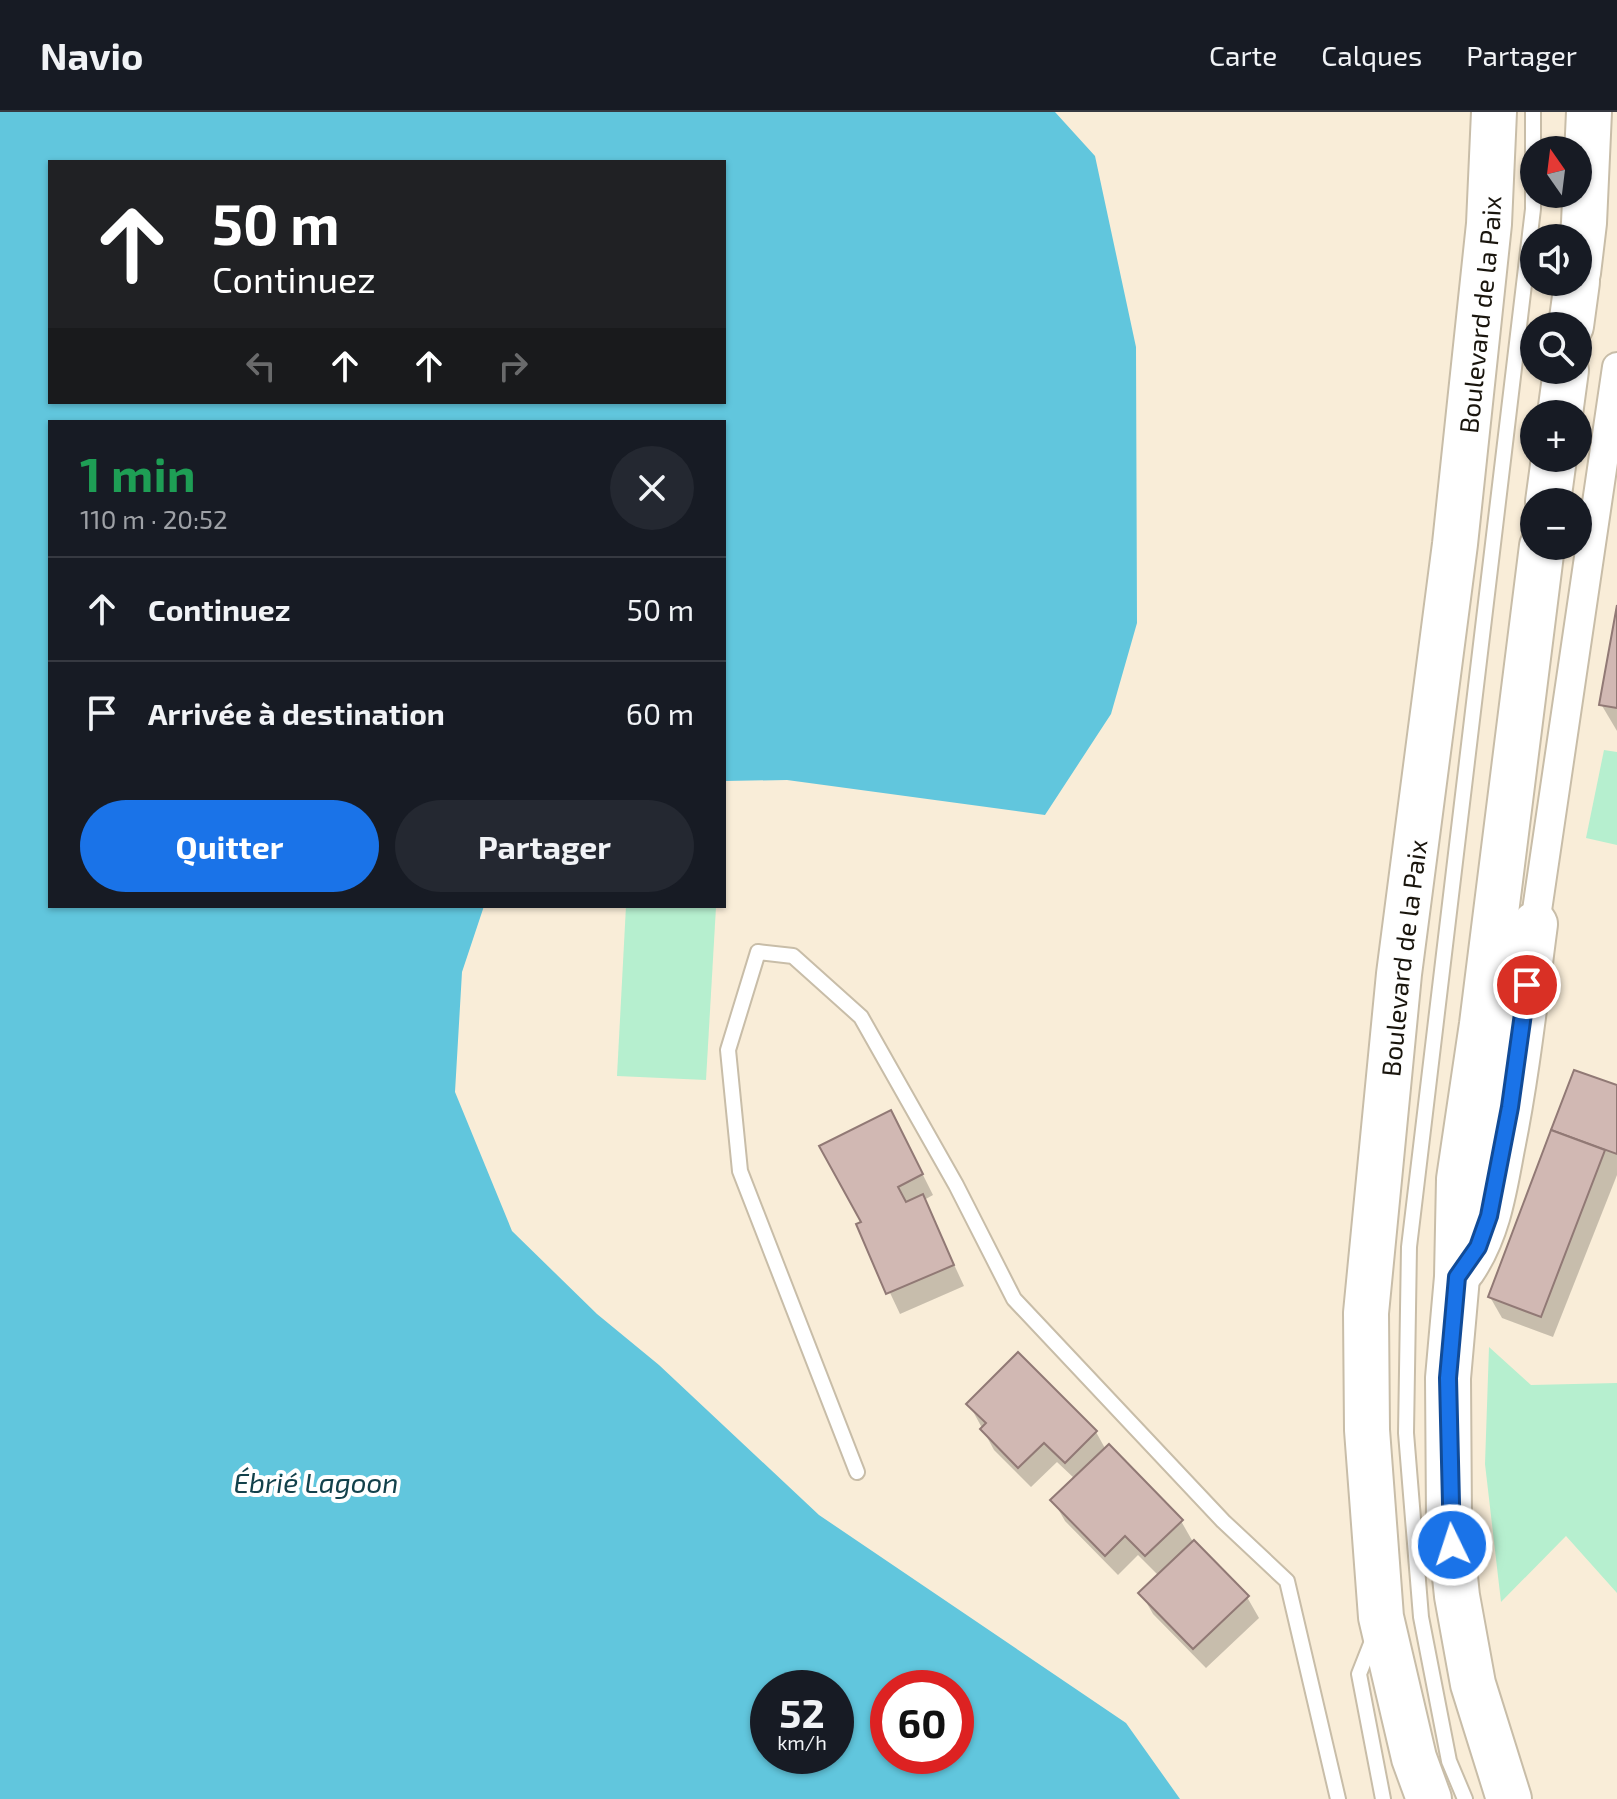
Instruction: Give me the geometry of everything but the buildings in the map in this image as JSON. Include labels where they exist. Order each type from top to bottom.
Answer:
[{"type":"main road","name":"Boulevard de la Paix","points":[[1429,1799],[1414,1758],[1381,1617],[1367,1430],[1366,1313],[1399,974],[1458,514],[1489,224],[1494,112]]},
{"type":"main road","points":[[1584,224],[1589,112]]},
{"type":"main road","points":[[1509,1799],[1473,1684],[1449,1519],[1448,1378],[1457,1277],[1459,1179],[1482,1024],[1540,560]]},
{"type":"main road","points":[[1457,1277],[1478,1247],[1489,1216],[1510,1107],[1535,924]]},
{"type":"street","points":[[1535,924],[1617,367]]},
{"type":"lane","name":"Boulevard de la Paix","points":[[1465,1799],[1449,1761],[1421,1617],[1406,1433],[1409,1247],[1533,209],[1533,112]]},
{"type":"lane","points":[[857,1472],[740,1171],[728,1050],[758,952],[793,956],[861,1017],[956,1185],[1014,1299],[1223,1521],[1287,1581],[1338,1799]]},
{"type":"lane","points":[[1381,1617],[1359,1674],[1383,1799]]},
{"type":"green space","points":[[1604,750],[1617,752],[1617,845],[1586,838]]},
{"type":"green space","points":[[626,908],[716,908],[706,1080],[617,1076]]},
{"type":"green space","points":[[1489,1347],[1531,1385],[1617,1383],[1617,1593],[1566,1536],[1501,1602],[1485,1464]]},
{"type":"water","name":"Ébrié Lagoon","points":[[0,112],[1055,112],[1095,156],[1136,347],[1137,623],[1111,714],[1045,815],[787,780],[726,781],[726,420],[48,420],[48,908],[483,908],[462,972],[455,1092],[512,1231],[597,1314],[659,1365],[819,1515],[1126,1723],[1180,1799],[0,1799]]},
{"type":"route","points":[[1452,1545],[1448,1378],[1457,1277],[1478,1247],[1489,1216],[1510,1107],[1527,985]]}]
